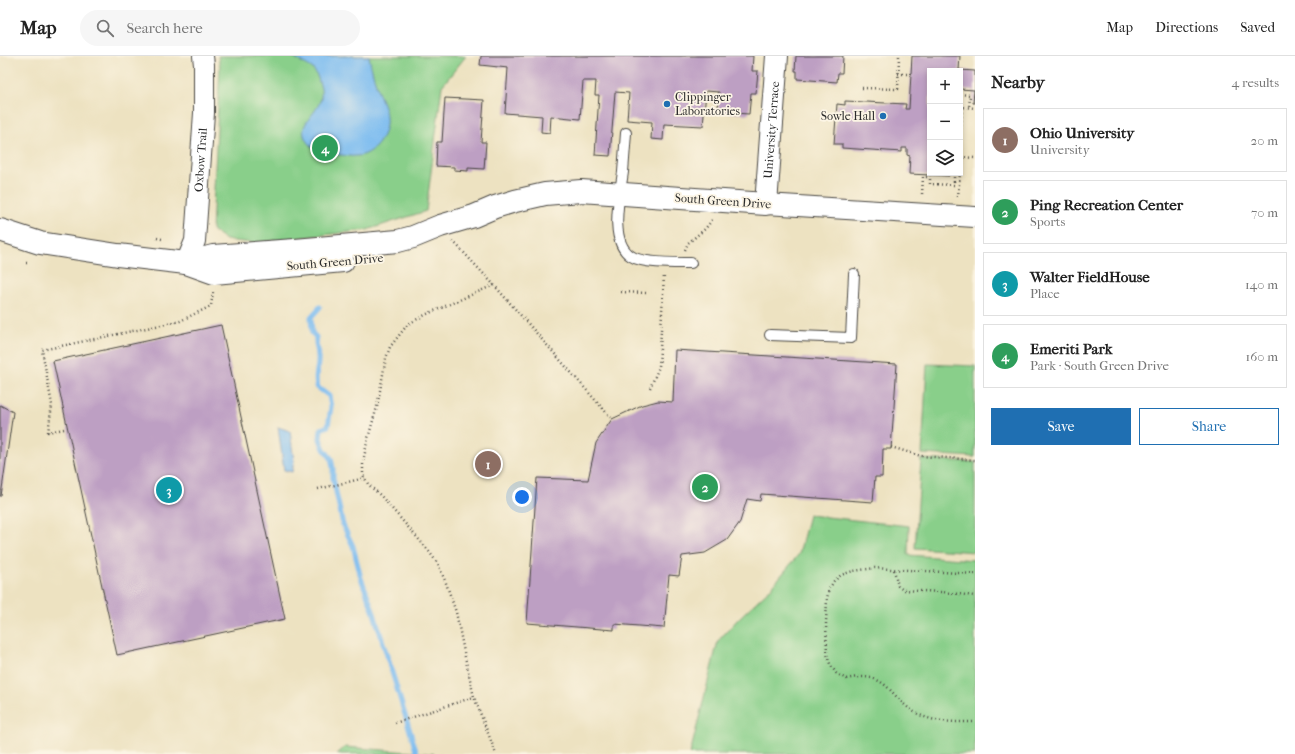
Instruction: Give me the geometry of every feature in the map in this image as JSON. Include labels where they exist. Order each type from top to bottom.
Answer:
[{"type":"street","name":"Oxbow Trail","points":[[186,263],[195,241],[204,113],[203,56]]},
{"type":"street","name":"University Terrace","points":[[766,204],[777,56]]},
{"type":"street","name":"South Green Drive","points":[[0,230],[40,243],[118,255],[186,263],[213,256],[398,241],[474,216],[494,207],[544,194],[581,191],[975,217]]},
{"type":"lane","points":[[626,132],[622,173],[618,194],[619,241],[623,249],[631,256],[640,260],[691,263]]},
{"type":"lane","points":[[770,335],[851,338],[854,274]]},
{"type":"path","points":[[862,88],[898,89],[899,56]]},
{"type":"path","points":[[898,74],[911,74]]},
{"type":"path","points":[[963,94],[970,95],[969,108]]},
{"type":"path","points":[[963,108],[975,108]]},
{"type":"path","points":[[963,156],[975,158]]},
{"type":"path","points":[[922,194],[923,177],[930,176],[930,184],[954,185],[954,176]]},
{"type":"path","points":[[958,197],[960,176]]},
{"type":"path","points":[[679,263],[688,243],[705,229],[716,215]]},
{"type":"path","points":[[157,238],[162,239]]},
{"type":"path","points":[[456,245],[612,420]]},
{"type":"path","points":[[650,388],[659,367],[664,262]]},
{"type":"path","points":[[494,286],[427,314],[408,324],[390,347],[386,358],[378,407],[368,438],[363,462],[365,478],[368,484],[381,496],[428,550],[438,564],[456,612],[474,697],[496,754]]},
{"type":"path","points":[[64,429],[48,432],[52,405],[42,350],[180,321],[211,306],[213,291]]},
{"type":"path","points":[[621,292],[648,293]]},
{"type":"path","points":[[891,447],[921,456],[975,460]]},
{"type":"path","points":[[318,489],[365,478]]},
{"type":"path","points":[[975,574],[875,568],[853,571],[841,575],[832,585],[827,598],[826,609],[827,654],[830,664],[836,673],[846,679],[860,676],[873,678],[886,685],[902,702],[920,715],[944,722],[975,722]]},
{"type":"path","points":[[894,570],[898,586],[903,590],[942,592],[975,596]]},
{"type":"path","points":[[395,723],[474,697]]},
{"type":"green space","points":[[218,56],[466,56],[442,86],[426,211],[367,230],[252,243],[226,240],[212,230],[220,67]]},
{"type":"green space","points":[[927,364],[975,366],[975,457],[922,454]]},
{"type":"green space","points":[[921,459],[975,462],[975,552],[915,548]]},
{"type":"green space","points":[[809,515],[909,526],[908,555],[975,560],[975,754],[690,754],[718,641],[739,618],[770,589],[799,554]]},
{"type":"green space","points":[[345,747],[434,754],[337,754]]},
{"type":"water","points":[[292,56],[369,56],[373,75],[385,108],[386,117],[385,131],[374,148],[363,155],[352,156],[331,154],[316,149],[309,144],[304,134],[304,128],[319,103],[321,88],[313,69]]},
{"type":"water","points":[[278,427],[290,431],[294,461],[292,472],[284,470]]},
{"type":"building","name":"Clippinger Laboratories","points":[[481,56],[753,56],[752,71],[758,71],[756,93],[751,93],[749,114],[718,112],[719,92],[706,91],[703,126],[664,124],[663,140],[651,139],[652,122],[627,120],[629,93],[615,92],[610,156],[595,155],[599,95],[595,95],[596,81],[583,81],[580,119],[551,116],[550,133],[541,132],[542,116],[505,113],[508,68],[480,65]]},
{"type":"building","points":[[796,56],[843,56],[842,73],[838,73],[837,82],[797,79],[797,71],[795,71]]},
{"type":"building","name":"Sowle Hall","points":[[912,56],[960,56],[959,68],[927,68],[927,175],[909,174],[910,156],[907,155],[907,148],[902,148],[902,152],[842,148],[842,144],[834,144],[837,104],[845,105],[845,101],[906,104],[905,109],[909,109]]},
{"type":"building","name":"Sowle Hall","points":[[963,70],[975,71],[975,103],[973,103],[974,90],[963,89]]},
{"type":"building","points":[[445,98],[484,100],[481,142],[486,142],[484,169],[468,168],[468,171],[454,170],[454,167],[436,166],[437,142],[442,142]]},
{"type":"building","points":[[221,325],[285,619],[117,655],[53,361]]},
{"type":"building","points":[[675,350],[897,364],[891,449],[883,449],[882,477],[875,477],[873,502],[761,494],[760,501],[747,499],[740,522],[727,540],[705,553],[682,556],[679,576],[669,575],[664,628],[614,624],[614,630],[527,623],[537,478],[588,480],[596,443],[612,419],[642,405],[658,401],[673,402]]},
{"type":"building","points":[[0,405],[13,412],[1,496],[0,496]]},
{"type":"waterway","points":[[320,307],[311,317],[312,333],[316,337],[318,354],[316,382],[317,387],[329,396],[331,407],[328,426],[321,429],[320,439],[324,449],[331,458],[333,478],[343,525],[353,546],[361,578],[373,610],[417,754]]},
{"type":"place","name":"Clippinger Laboratories","points":[[667,104]]},
{"type":"place","name":"Sowle Hall","points":[[883,116]]},
{"type":"place","name":"Emeriti Park","points":[[325,148]]},
{"type":"place","name":"Ohio University","points":[[488,464]]},
{"type":"place","name":"Ping Recreation Center","points":[[705,487]]},
{"type":"place","name":"Walter FieldHouse","points":[[169,490]]}]
